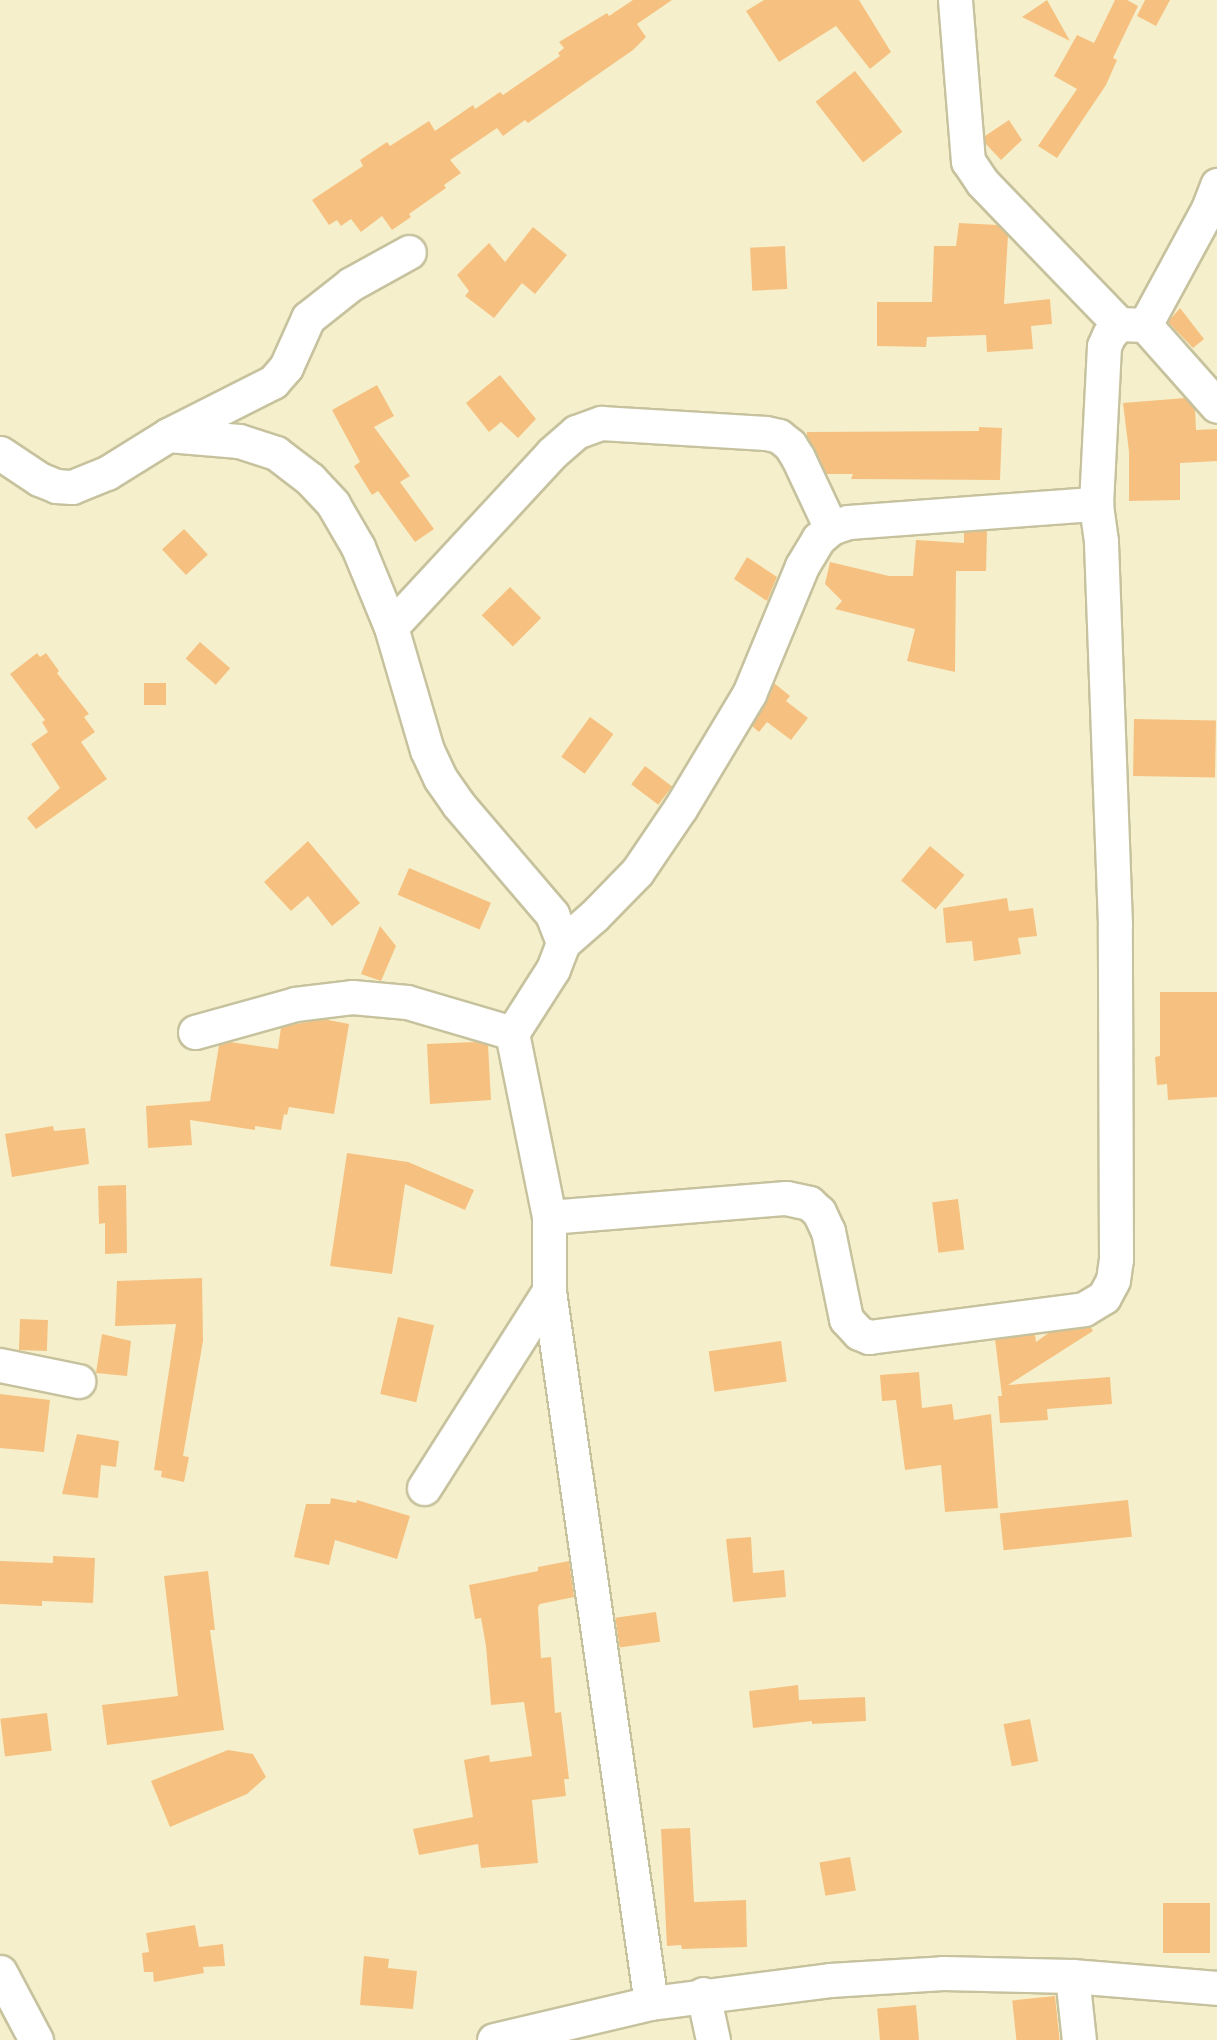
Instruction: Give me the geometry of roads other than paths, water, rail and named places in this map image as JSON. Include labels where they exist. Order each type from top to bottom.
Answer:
[{"type":"street","points":[[955,0],[968,161],[982,182],[1217,406]]},
{"type":"street","points":[[549,1217],[786,1198],[809,1203],[819,1212],[828,1231],[846,1319],[859,1333],[869,1337],[1084,1309],[1104,1297],[1113,1281],[1116,1259],[1115,937],[1101,541],[1096,504],[1104,346],[1132,324],[1188,250],[1217,185]]},
{"type":"street","points":[[0,453],[39,479],[56,486],[72,487],[107,473],[168,435],[273,382],[286,367],[308,318],[351,284],[409,252]]},
{"type":"street","points":[[391,627],[552,453],[576,432],[601,423],[766,433],[779,436],[790,445],[798,458],[831,528]]},
{"type":"street","points":[[168,435],[239,441],[276,453],[310,479],[333,504],[358,547],[391,627],[427,750],[440,778],[458,804],[552,914],[563,943]]},
{"type":"street","points":[[651,2003],[549,1291],[549,1217],[512,1034],[553,969],[563,943],[594,916],[637,872],[681,807],[749,694],[809,550],[818,539],[831,528],[848,522],[1096,504]]},
{"type":"street","points":[[195,1032],[296,1004],[352,997],[407,1002],[512,1034]]},
{"type":"street","points":[[424,1488],[549,1291]]},
{"type":"street","points":[[0,1365],[78,1381]]},
{"type":"street","points":[[0,1972],[36,2040]]},
{"type":"street","points":[[494,2040],[651,2003],[830,1980],[944,1973],[1072,1976],[1217,1988]]},
{"type":"street","points":[[1072,1976],[1079,2040]]},
{"type":"street","points":[[703,1995],[713,2040]]}]
